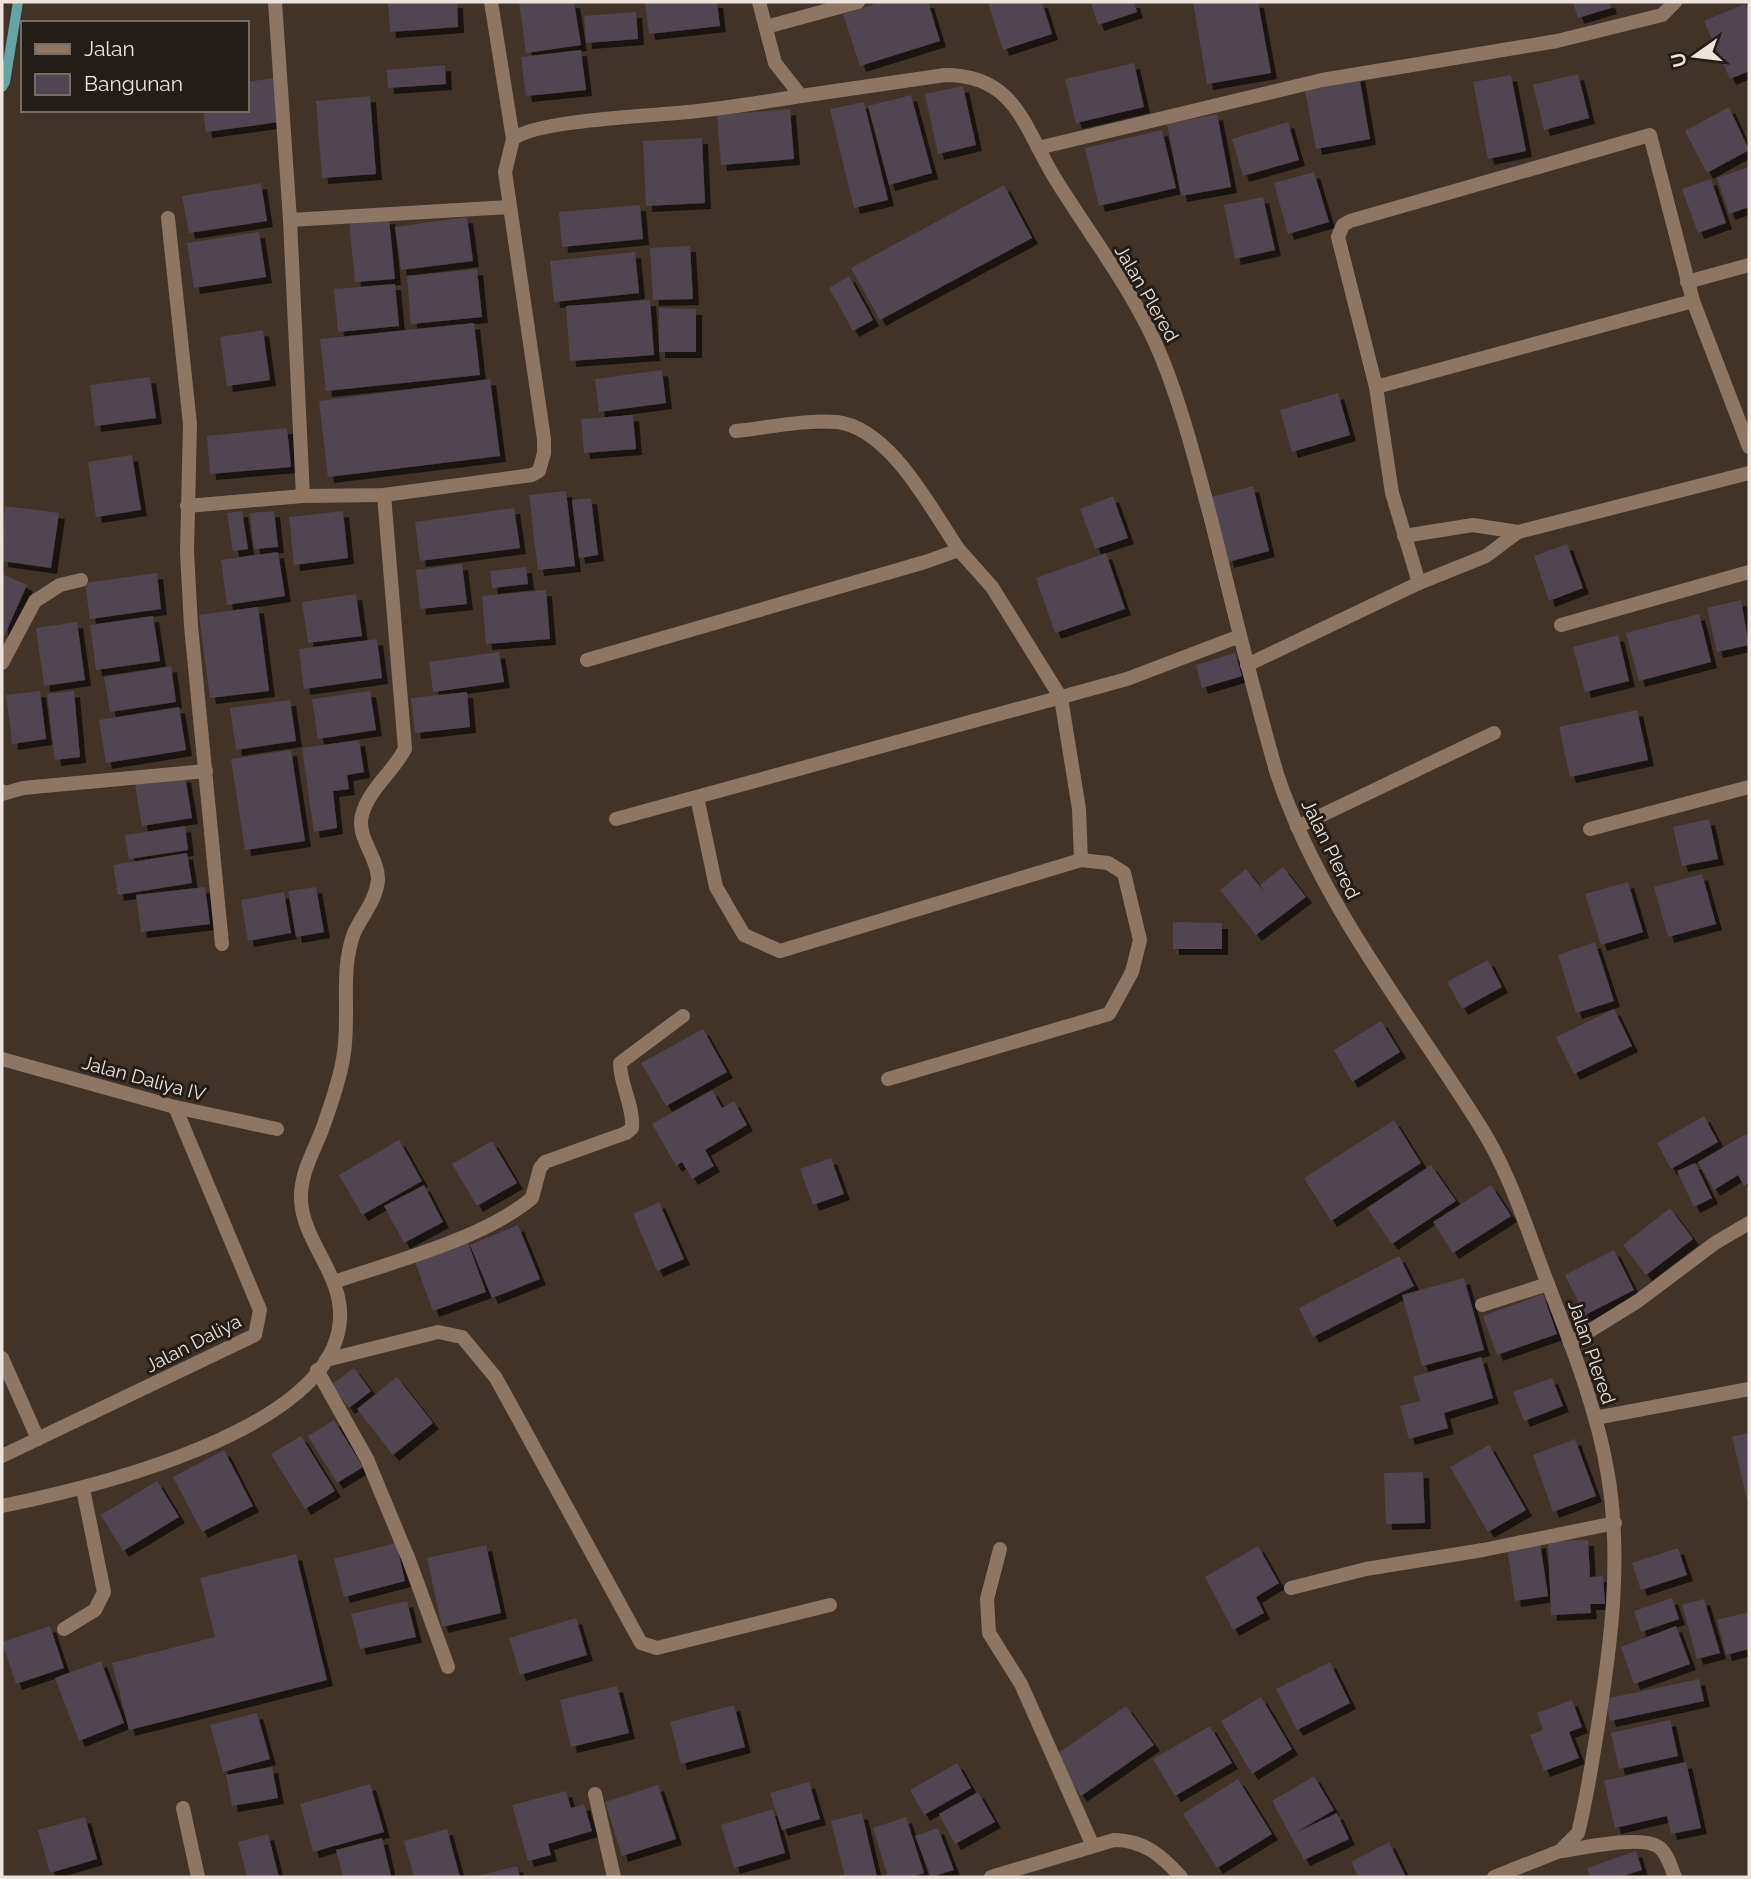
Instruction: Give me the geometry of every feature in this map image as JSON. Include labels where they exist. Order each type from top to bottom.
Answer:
[{"type":"street","points":[[275,2],[290,220],[303,496]]},
{"type":"street","points":[[187,506],[303,496],[384,495],[531,475],[539,471],[543,463],[544,439],[509,207],[505,172],[513,139],[491,2]]},
{"type":"street","points":[[759,2],[775,63],[801,96]]},
{"type":"street","points":[[766,27],[858,2]]},
{"type":"street","points":[[1038,148],[1322,80],[1557,41],[1662,15],[1675,2]]},
{"type":"street","name":"Jalan Plered","points":[[513,139],[530,129],[558,125],[714,109],[945,75],[965,75],[995,87],[1008,97],[1127,290],[1161,356],[1187,430],[1277,774],[1297,827],[1343,918],[1496,1153],[1548,1284],[1595,1418],[1608,1473],[1615,1523],[1616,1572],[1613,1612],[1578,1833],[1560,1851]]},
{"type":"street","points":[[1419,583],[1392,493],[1376,387],[1338,237],[1343,225],[1350,221],[1650,135],[1693,301],[1749,447]]},
{"type":"street","points":[[290,220],[509,207]]},
{"type":"street","points":[[168,218],[190,424],[187,506],[191,626],[222,944]]},
{"type":"street","points":[[1687,282],[1749,265]]},
{"type":"street","points":[[1376,387],[1693,301]]},
{"type":"street","points":[[736,431],[836,422],[865,430],[892,455],[960,550],[992,587],[1061,698],[1079,809],[1081,860]]},
{"type":"street","points":[[1247,665],[1419,583],[1486,556],[1518,532],[1749,473]]},
{"type":"street","points":[[2,1506],[83,1489],[244,1429],[285,1403],[322,1365],[334,1348],[341,1317],[334,1282],[304,1216],[302,1185],[343,1060],[348,1028],[347,964],[354,933],[370,906],[378,878],[361,819],[365,803],[405,749],[384,495]]},
{"type":"street","points":[[1404,536],[1473,525],[1518,532]]},
{"type":"street","points":[[587,660],[960,550]]},
{"type":"street","points":[[1561,625],[1749,572]]},
{"type":"street","points":[[2,663],[35,601],[60,585],[81,580]]},
{"type":"street","points":[[616,819],[1128,680],[1240,636]]},
{"type":"street","points":[[1297,827],[1494,733]]},
{"type":"street","points":[[2,791],[2,794],[23,788],[206,771]]},
{"type":"street","points":[[1590,829],[1749,787]]},
{"type":"street","points":[[697,796],[716,887],[744,935],[780,951],[1081,860],[1108,863],[1125,873],[1140,940],[1132,972],[1110,1014],[888,1079]]},
{"type":"street","points":[[334,1282],[434,1247],[498,1219],[532,1198],[540,1168],[545,1162],[626,1133],[632,1128],[633,1119],[620,1074],[620,1063],[684,1016]]},
{"type":"street","name":"Jalan Daliya IV","points":[[2,1059],[175,1107],[277,1129]]},
{"type":"street","name":"Jalan Daliya","points":[[2,1456],[249,1340],[259,1326],[260,1310],[175,1107]]},
{"type":"street","points":[[1570,1343],[1638,1301],[1715,1243],[1749,1223]]},
{"type":"street","points":[[1482,1305],[1548,1284]]},
{"type":"street","points":[[322,1365],[439,1332],[462,1337],[496,1378],[641,1643],[657,1648],[830,1605]]},
{"type":"street","points":[[2,1358],[38,1439]]},
{"type":"street","points":[[322,1365],[367,1459],[409,1560],[448,1667]]},
{"type":"street","points":[[1595,1418],[1749,1389]]},
{"type":"street","points":[[64,1629],[95,1610],[104,1592],[83,1489]]},
{"type":"street","points":[[1291,1588],[1366,1569],[1483,1550],[1615,1523]]},
{"type":"street","points":[[1000,1549],[987,1600],[989,1633],[1021,1684],[1093,1846]]},
{"type":"street","points":[[595,1794],[614,1877]]},
{"type":"street","points":[[183,1808],[198,1877]]},
{"type":"street","points":[[991,1877],[1114,1840],[1130,1840],[1156,1853],[1181,1877]]},
{"type":"street","points":[[1494,1877],[1523,1872],[1560,1851],[1628,1843],[1653,1844],[1662,1849],[1675,1877]]},
{"type":"building","points":[[388,2],[457,2],[458,27],[390,32]]},
{"type":"building","points":[[519,2],[574,2],[581,45],[526,53]]},
{"type":"building","points":[[645,2],[717,2],[720,26],[649,34]]},
{"type":"building","points":[[881,2],[928,2],[940,41],[860,66],[843,14]]},
{"type":"building","points":[[988,2],[1042,2],[1052,34],[1003,50]]},
{"type":"building","points":[[1091,2],[1134,2],[1137,12],[1098,25]]},
{"type":"building","points":[[1193,2],[1258,2],[1271,73],[1207,84]]},
{"type":"building","points":[[1573,2],[1609,2],[1611,8],[1578,18]]},
{"type":"building","points":[[1745,4],[1749,14],[1749,71],[1730,79],[1704,21]]},
{"type":"building","points":[[636,12],[638,39],[586,43],[584,16]]},
{"type":"building","points":[[581,50],[586,90],[526,96],[521,57]]},
{"type":"building","points":[[1134,63],[1144,107],[1076,123],[1065,79]]},
{"type":"building","points":[[445,65],[446,84],[388,88],[387,70]]},
{"type":"building","points":[[1578,74],[1589,118],[1544,130],[1533,85]]},
{"type":"building","points":[[1359,75],[1370,139],[1316,149],[1304,85]]},
{"type":"building","points":[[1511,75],[1526,151],[1488,159],[1473,82]]},
{"type":"building","points":[[273,78],[279,122],[206,132],[203,112],[248,112],[248,82]]},
{"type":"building","points":[[963,86],[976,145],[938,154],[925,94]]},
{"type":"building","points":[[911,95],[932,173],[889,185],[868,106]]},
{"type":"building","points":[[370,96],[376,174],[322,178],[316,101]]},
{"type":"building","points":[[864,102],[888,200],[854,208],[830,109]]},
{"type":"building","points":[[1729,107],[1749,150],[1707,173],[1685,131]]},
{"type":"building","points":[[790,109],[794,159],[721,165],[717,115]]},
{"type":"building","points":[[1217,114],[1231,187],[1181,196],[1167,124]]},
{"type":"building","points":[[1288,122],[1299,160],[1243,176],[1232,139]]},
{"type":"building","points":[[1162,130],[1176,188],[1099,206],[1085,148]]},
{"type":"building","points":[[702,138],[705,203],[646,206],[643,141]]},
{"type":"building","points":[[1749,167],[1749,207],[1729,214],[1717,178]]},
{"type":"building","points":[[1314,172],[1329,222],[1288,234],[1274,183]]},
{"type":"building","points":[[1711,179],[1726,223],[1698,233],[1682,189]]},
{"type":"building","points":[[261,183],[267,221],[189,233],[182,196]]},
{"type":"building","points":[[1004,185],[1032,238],[880,320],[851,268]]},
{"type":"building","points":[[1263,197],[1275,250],[1235,259],[1224,205]]},
{"type":"building","points":[[640,205],[643,239],[562,247],[559,212]]},
{"type":"building","points":[[467,217],[473,261],[401,270],[395,227]]},
{"type":"building","points":[[389,218],[395,279],[355,282],[349,221]]},
{"type":"building","points":[[259,232],[266,277],[194,288],[187,243]]},
{"type":"building","points":[[690,246],[693,299],[653,300],[650,248]]},
{"type":"building","points":[[635,252],[639,293],[554,302],[550,261]]},
{"type":"building","points":[[477,269],[482,317],[411,324],[407,276]]},
{"type":"building","points":[[849,276],[873,320],[853,331],[829,288]]},
{"type":"building","points":[[395,284],[399,326],[338,332],[334,289]]},
{"type":"building","points":[[650,300],[654,355],[570,361],[566,306]]},
{"type":"building","points":[[659,308],[696,309],[696,352],[659,352]]},
{"type":"building","points":[[474,323],[480,375],[326,391],[320,339]]},
{"type":"building","points":[[263,330],[270,380],[227,386],[220,337]]},
{"type":"building","points":[[662,370],[666,403],[599,412],[595,379]]},
{"type":"building","points":[[150,377],[156,418],[95,426],[90,385]]},
{"type":"building","points":[[490,379],[500,456],[328,477],[319,401]]},
{"type":"building","points":[[1338,393],[1350,435],[1292,452],[1280,410]]},
{"type":"building","points":[[633,415],[636,449],[584,453],[581,419]]},
{"type":"building","points":[[287,428],[291,467],[210,474],[207,436]]},
{"type":"building","points":[[132,455],[141,510],[96,517],[88,462]]},
{"type":"building","points":[[1253,486],[1269,551],[1228,562],[1211,497]]},
{"type":"building","points":[[566,491],[575,566],[538,570],[529,495]]},
{"type":"building","points":[[1113,496],[1128,538],[1095,549],[1080,509]]},
{"type":"building","points":[[591,498],[598,555],[579,558],[572,500]]},
{"type":"building","points":[[5,506],[59,513],[51,568],[2,561]]},
{"type":"building","points":[[514,508],[520,548],[420,561],[415,522]]},
{"type":"building","points":[[242,511],[248,549],[233,551],[227,513]]},
{"type":"building","points":[[274,511],[278,547],[254,549],[250,513]]},
{"type":"building","points":[[343,511],[348,558],[294,565],[289,517]]},
{"type":"building","points":[[1567,544],[1583,588],[1549,601],[1534,556]]},
{"type":"building","points":[[278,552],[285,596],[227,605],[221,560]]},
{"type":"building","points":[[1106,553],[1125,609],[1055,633],[1036,578]]},
{"type":"building","points":[[462,564],[467,604],[420,609],[416,570]]},
{"type":"building","points":[[526,567],[528,584],[492,588],[490,571]]},
{"type":"building","points":[[157,573],[161,609],[90,619],[85,583]]},
{"type":"building","points":[[2,574],[27,585],[2,641]]},
{"type":"building","points":[[546,590],[550,639],[486,644],[482,596]]},
{"type":"building","points":[[356,594],[362,636],[308,643],[302,602]]},
{"type":"building","points":[[1741,600],[1749,645],[1717,652],[1707,608]]},
{"type":"building","points":[[258,607],[269,691],[210,698],[199,615]]},
{"type":"building","points":[[1699,614],[1711,662],[1639,681],[1626,633]]},
{"type":"building","points":[[153,616],[160,661],[96,670],[90,625]]},
{"type":"building","points":[[77,622],[85,680],[44,686],[36,628]]},
{"type":"building","points":[[1618,635],[1629,681],[1585,692],[1573,647]]},
{"type":"building","points":[[377,639],[382,678],[304,689],[299,649]]},
{"type":"building","points":[[499,652],[504,682],[433,692],[429,662]]},
{"type":"building","points":[[1235,653],[1242,676],[1202,688],[1196,665]]},
{"type":"building","points":[[171,666],[176,702],[110,712],[104,677]]},
{"type":"building","points":[[40,691],[46,739],[12,744],[6,695]]},
{"type":"building","points":[[74,691],[80,757],[55,760],[47,694]]},
{"type":"building","points":[[370,691],[376,730],[318,739],[312,699]]},
{"type":"building","points":[[467,692],[470,727],[415,733],[411,698]]},
{"type":"building","points":[[290,700],[296,741],[236,750],[230,708]]},
{"type":"building","points":[[179,707],[186,750],[106,763],[99,720]]},
{"type":"building","points":[[1637,710],[1648,760],[1570,777],[1559,727]]},
{"type":"building","points":[[359,740],[364,772],[347,775],[349,789],[333,791],[337,828],[314,832],[302,748]]},
{"type":"building","points":[[291,750],[305,841],[245,850],[231,759]]},
{"type":"building","points":[[185,776],[192,818],[142,826],[135,784]]},
{"type":"building","points":[[1709,819],[1718,859],[1682,866],[1673,827]]},
{"type":"building","points":[[185,826],[188,850],[129,859],[125,835]]},
{"type":"building","points":[[187,853],[192,883],[118,895],[113,865]]},
{"type":"building","points":[[1283,867],[1306,897],[1256,935],[1220,890],[1246,869],[1265,893],[1260,885]]},
{"type":"building","points":[[1702,874],[1716,924],[1668,937],[1654,887]]},
{"type":"building","points":[[1628,882],[1643,932],[1601,945],[1585,894]]},
{"type":"building","points":[[205,887],[210,924],[141,932],[136,895]]},
{"type":"building","points":[[316,887],[324,932],[296,937],[288,891]]},
{"type":"building","points":[[284,892],[291,933],[248,941],[241,900]]},
{"type":"building","points":[[1173,922],[1222,923],[1222,949],[1173,949]]},
{"type":"building","points":[[1595,942],[1614,1001],[1576,1013],[1558,955]]},
{"type":"building","points":[[1488,960],[1502,987],[1462,1009],[1447,982]]},
{"type":"building","points":[[1614,1009],[1632,1046],[1574,1074],[1556,1037]]},
{"type":"building","points":[[1381,1021],[1400,1052],[1352,1082],[1334,1050]]},
{"type":"building","points":[[703,1029],[727,1072],[666,1106],[641,1063]]},
{"type":"building","points":[[712,1090],[722,1108],[734,1101],[747,1125],[705,1150],[714,1166],[692,1179],[682,1162],[676,1166],[652,1124]]},
{"type":"building","points":[[1704,1116],[1718,1142],[1671,1169],[1657,1143]]},
{"type":"building","points":[[1394,1120],[1421,1163],[1331,1221],[1304,1178]]},
{"type":"building","points":[[1746,1134],[1749,1139],[1749,1183],[1744,1186],[1738,1175],[1714,1190],[1698,1162]]},
{"type":"building","points":[[399,1140],[422,1181],[362,1215],[339,1175]]},
{"type":"building","points":[[492,1141],[517,1183],[477,1206],[452,1164]]},
{"type":"building","points":[[831,1158],[844,1194],[813,1205],[800,1169]]},
{"type":"building","points":[[1695,1163],[1712,1198],[1694,1207],[1677,1171]]},
{"type":"building","points":[[1431,1165],[1456,1201],[1392,1244],[1367,1208]]},
{"type":"building","points":[[424,1185],[443,1222],[404,1243],[384,1206]]},
{"type":"building","points":[[1491,1185],[1511,1216],[1453,1253],[1433,1222]]},
{"type":"building","points":[[659,1202],[684,1259],[657,1271],[633,1214]]},
{"type":"building","points":[[1670,1208],[1693,1239],[1646,1275],[1623,1245]]},
{"type":"building","points":[[518,1225],[540,1279],[492,1298],[470,1245]]},
{"type":"building","points":[[467,1240],[486,1292],[433,1311],[414,1259]]},
{"type":"building","points":[[1614,1250],[1634,1290],[1585,1315],[1565,1275]]},
{"type":"building","points":[[1399,1256],[1414,1286],[1313,1337],[1299,1308]]},
{"type":"building","points":[[1464,1278],[1484,1350],[1422,1366],[1402,1295]]},
{"type":"building","points":[[1543,1294],[1557,1334],[1497,1355],[1483,1316]]},
{"type":"building","points":[[1481,1357],[1493,1398],[1444,1413],[1448,1428],[1409,1439],[1400,1406],[1420,1401],[1413,1377]]},
{"type":"building","points":[[354,1368],[371,1391],[349,1408],[331,1385]]},
{"type":"building","points":[[397,1377],[433,1423],[393,1455],[357,1409]]},
{"type":"building","points":[[1552,1378],[1563,1406],[1524,1421],[1513,1392]]},
{"type":"building","points":[[334,1420],[363,1467],[337,1483],[308,1436]]},
{"type":"building","points":[[1748,1433],[1749,1503],[1732,1437]]},
{"type":"building","points":[[301,1436],[335,1491],[305,1509],[271,1454]]},
{"type":"building","points":[[1575,1439],[1596,1496],[1553,1512],[1533,1455]]},
{"type":"building","points":[[1489,1445],[1526,1510],[1488,1532],[1450,1467]]},
{"type":"building","points":[[224,1450],[253,1506],[202,1532],[173,1477]]},
{"type":"building","points":[[1423,1472],[1425,1523],[1386,1524],[1384,1473]]},
{"type":"building","points":[[157,1481],[179,1517],[123,1551],[101,1515]]},
{"type":"building","points":[[1588,1540],[1590,1577],[1603,1576],[1605,1604],[1590,1604],[1591,1613],[1551,1615],[1548,1541]]},
{"type":"building","points":[[1540,1542],[1548,1596],[1515,1601],[1507,1547]]},
{"type":"building","points":[[396,1543],[405,1581],[344,1597],[334,1559]]},
{"type":"building","points":[[486,1545],[501,1613],[442,1627],[427,1558]]},
{"type":"building","points":[[1258,1546],[1279,1583],[1256,1597],[1264,1613],[1233,1630],[1205,1577]]},
{"type":"building","points":[[1678,1548],[1687,1575],[1641,1590],[1632,1563]]},
{"type":"building","points":[[296,1554],[327,1680],[129,1730],[112,1663],[215,1637],[200,1578]]},
{"type":"building","points":[[1672,1598],[1679,1619],[1641,1632],[1634,1611]]},
{"type":"building","points":[[1704,1599],[1720,1653],[1697,1659],[1682,1605]]},
{"type":"building","points":[[407,1601],[416,1637],[360,1649],[351,1614]]},
{"type":"building","points":[[1749,1612],[1749,1649],[1726,1655],[1717,1620]]},
{"type":"building","points":[[576,1618],[587,1655],[520,1675],[509,1638]]},
{"type":"building","points":[[50,1626],[64,1668],[16,1684],[2,1642]]},
{"type":"building","points":[[1676,1626],[1690,1664],[1634,1684],[1621,1647]]},
{"type":"building","points":[[101,1661],[124,1723],[79,1741],[55,1678]]},
{"type":"building","points":[[1330,1662],[1350,1703],[1297,1730],[1276,1689]]},
{"type":"building","points":[[1699,1679],[1704,1701],[1610,1721],[1605,1699]]},
{"type":"building","points":[[617,1686],[629,1733],[571,1747],[560,1700]]},
{"type":"building","points":[[1261,1697],[1292,1749],[1252,1774],[1221,1721]]},
{"type":"building","points":[[1572,1700],[1582,1727],[1569,1732],[1579,1758],[1544,1771],[1530,1735],[1543,1730],[1537,1713]]},
{"type":"building","points":[[734,1705],[745,1747],[681,1764],[670,1722]]},
{"type":"building","points":[[1126,1706],[1154,1745],[1081,1796],[1054,1756]]},
{"type":"building","points":[[257,1713],[270,1759],[223,1772],[210,1725]]},
{"type":"building","points":[[1670,1720],[1678,1756],[1619,1769],[1611,1733]]},
{"type":"building","points":[[1210,1726],[1232,1763],[1175,1796],[1153,1759]]},
{"type":"building","points":[[1686,1762],[1701,1828],[1671,1834],[1667,1816],[1615,1828],[1604,1781]]},
{"type":"building","points":[[957,1763],[971,1788],[924,1815],[910,1790]]},
{"type":"building","points":[[272,1767],[278,1798],[232,1806],[226,1775]]},
{"type":"building","points":[[1314,1776],[1334,1810],[1295,1833],[1337,1813],[1349,1839],[1304,1860],[1272,1801]]},
{"type":"building","points":[[1238,1779],[1272,1834],[1217,1868],[1183,1814]]},
{"type":"building","points":[[809,1782],[820,1819],[782,1830],[770,1793]]},
{"type":"building","points":[[370,1784],[384,1832],[313,1852],[300,1804]]},
{"type":"building","points":[[658,1785],[676,1839],[622,1856],[605,1802]]},
{"type":"building","points":[[566,1791],[571,1808],[584,1804],[592,1831],[548,1844],[551,1855],[528,1861],[512,1805]]},
{"type":"building","points":[[978,1792],[995,1822],[955,1844],[939,1814]]},
{"type":"building","points":[[773,1809],[785,1853],[734,1868],[721,1825]]},
{"type":"building","points":[[862,1813],[877,1877],[845,1877],[831,1821]]},
{"type":"building","points":[[85,1817],[97,1859],[50,1873],[38,1830]]},
{"type":"building","points":[[906,1817],[924,1873],[911,1877],[888,1877],[873,1828]]},
{"type":"building","points":[[938,1828],[954,1870],[931,1877],[915,1836]]},
{"type":"building","points":[[447,1829],[460,1877],[414,1877],[404,1841]]},
{"type":"building","points":[[268,1834],[279,1877],[247,1877],[238,1842]]},
{"type":"building","points":[[382,1838],[391,1876],[343,1877],[336,1850]]},
{"type":"building","points":[[1389,1842],[1406,1877],[1358,1877],[1351,1862]]},
{"type":"building","points":[[1636,1851],[1642,1870],[1620,1877],[1590,1877],[1587,1868]]},
{"type":"building","points":[[517,1866],[520,1877],[478,1877],[478,1876]]},
{"type":"waterway","points":[[2,87],[18,2]]}]
